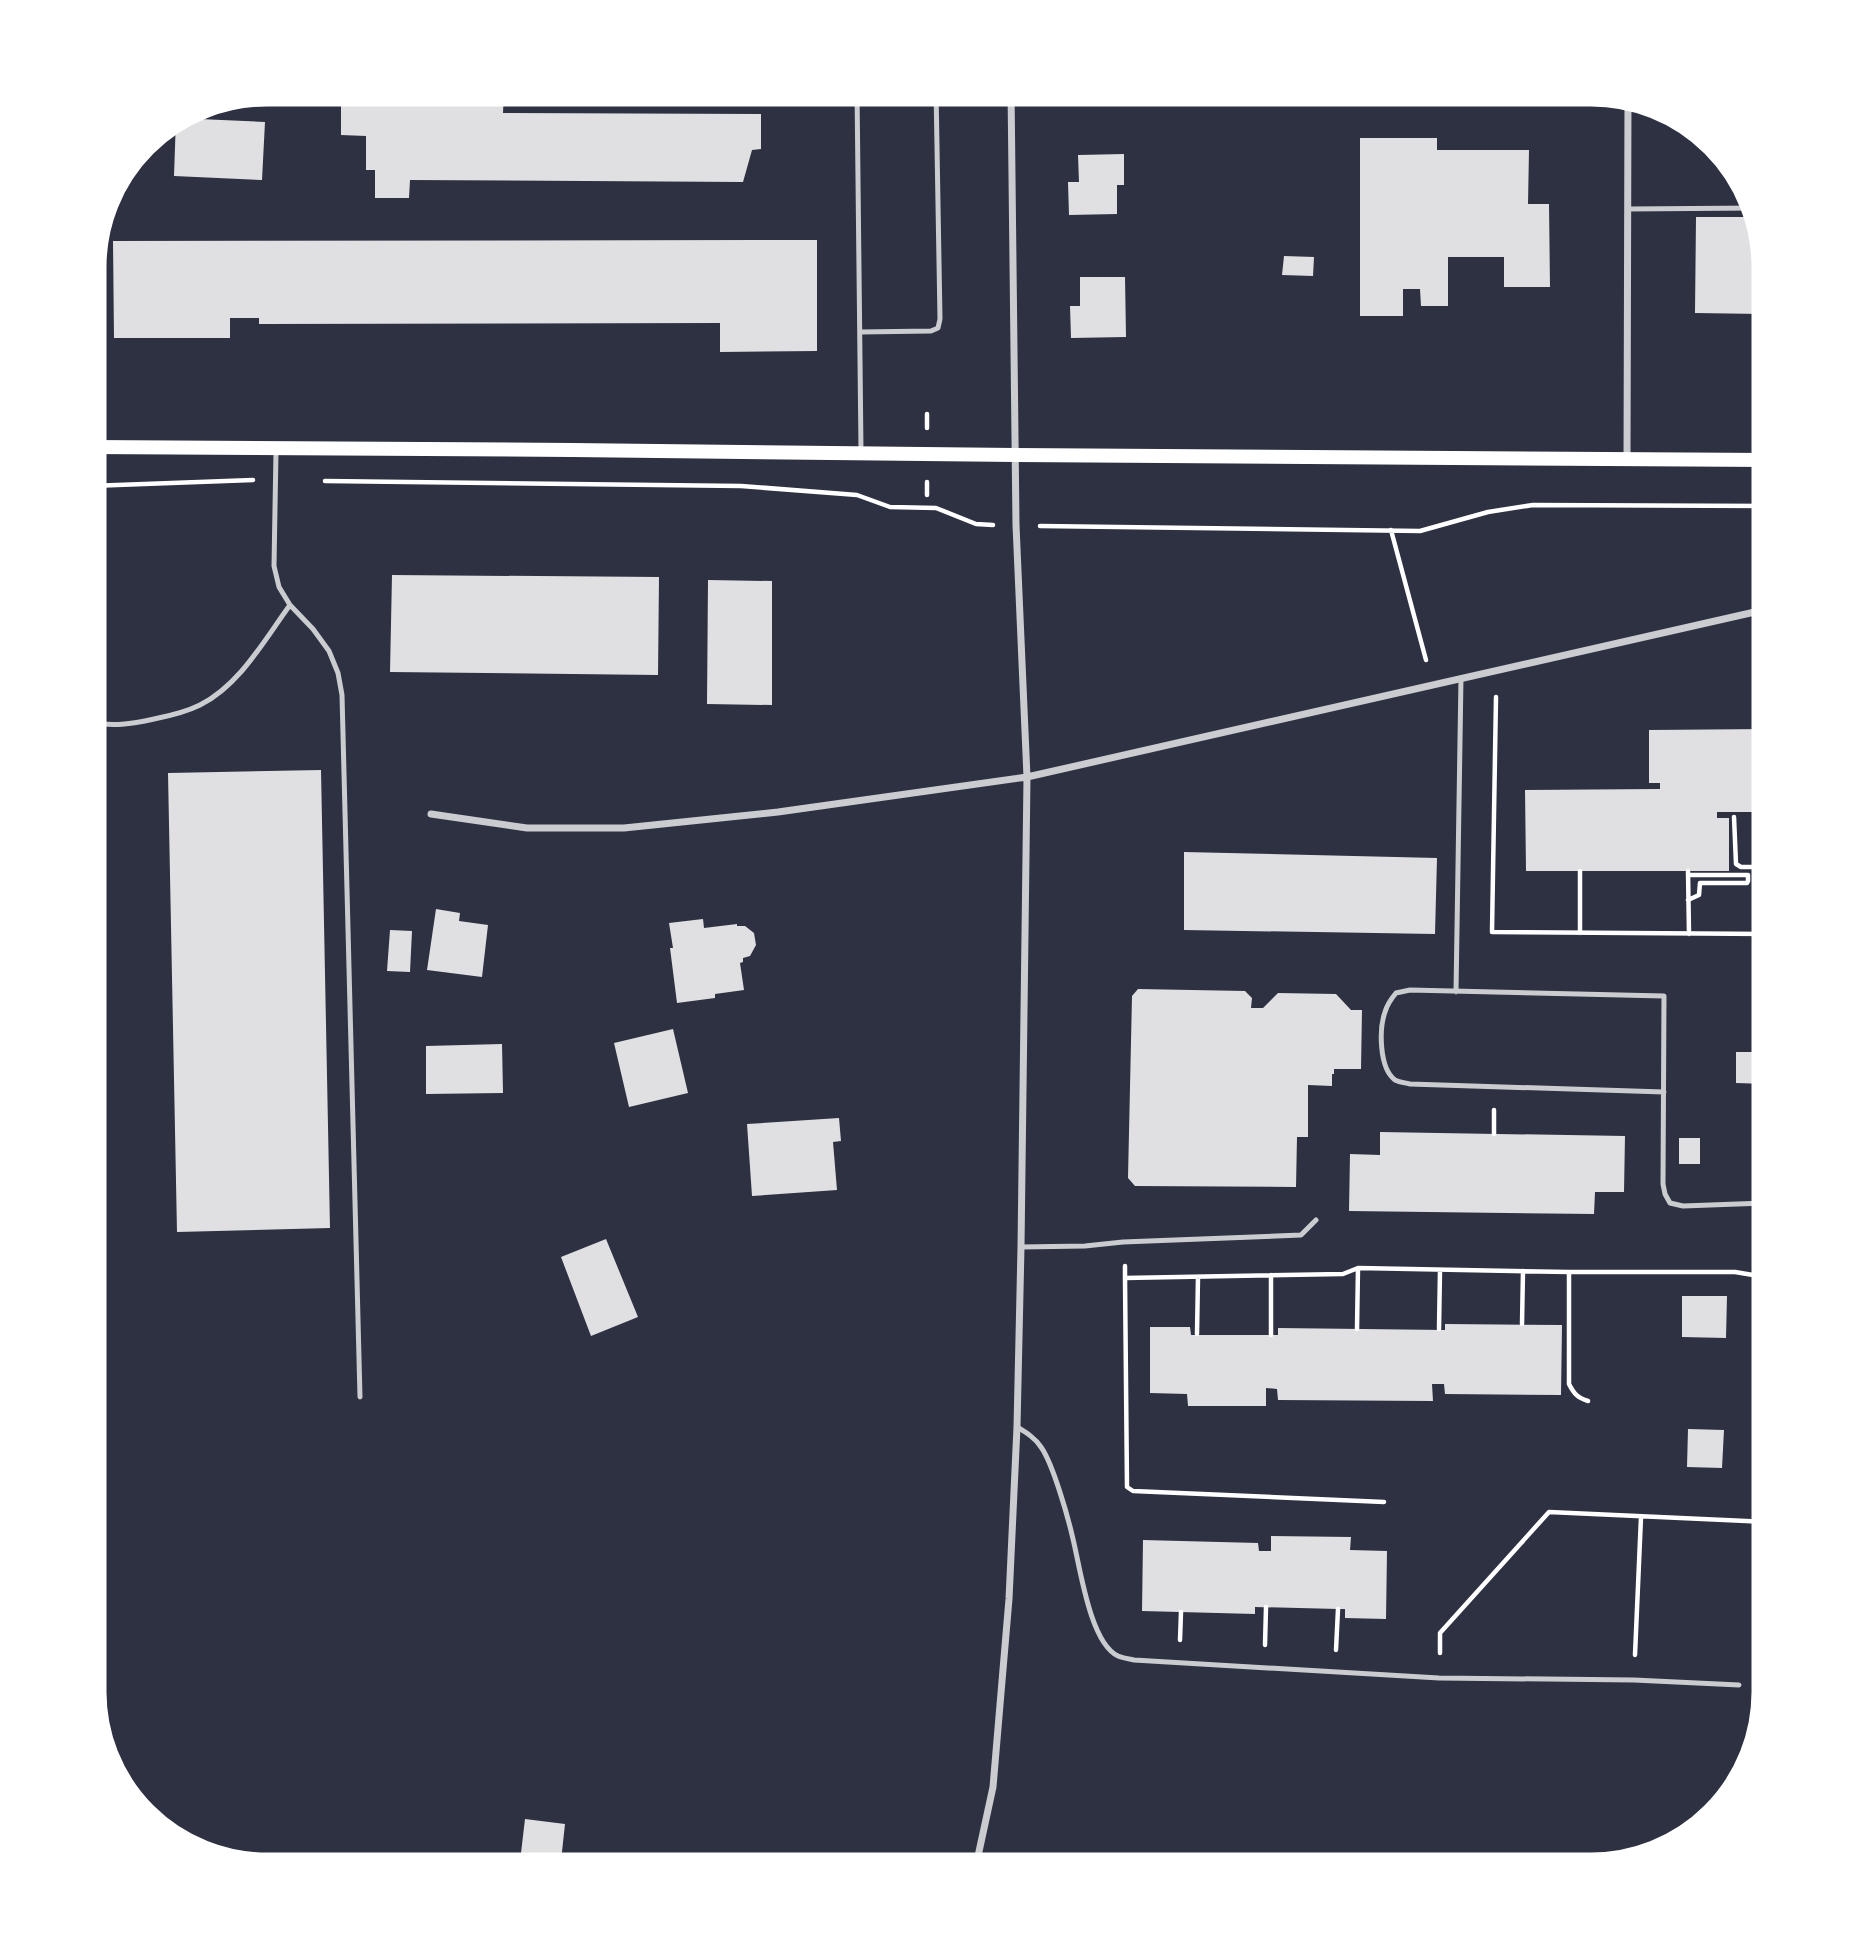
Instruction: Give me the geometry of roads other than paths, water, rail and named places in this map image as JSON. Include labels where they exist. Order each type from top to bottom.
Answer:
[{"type":"main road","points":[[102,447],[1756,460]]},
{"type":"street","points":[[978,1857],[993,1787],[1009,1598],[1017,1427],[1021,1247],[1027,776],[1016,526],[1011,102]]},
{"type":"street","points":[[1627,459],[1628,106]]},
{"type":"street","points":[[431,814],[527,828],[624,828],[778,812],[1027,776],[1756,612]]},
{"type":"lane","points":[[857,102],[861,453]]},
{"type":"lane","points":[[860,332],[931,331],[938,327],[936,102]]},
{"type":"lane","points":[[1628,209],[1744,208]]},
{"type":"lane","points":[[276,448],[274,566],[279,587],[290,605],[329,651],[338,673],[342,695],[360,1397]]},
{"type":"lane","points":[[102,725],[131,724],[165,717],[200,705],[225,688],[248,663],[290,605]]},
{"type":"lane","points":[[1456,992],[1461,678]]},
{"type":"lane","points":[[1664,1092],[1410,1084],[1396,1081],[1385,1068],[1382,1056],[1383,1016],[1396,993],[1410,989],[1664,996],[1665,1194],[1670,1203],[1683,1206],[1756,1203]]},
{"type":"lane","points":[[1021,1247],[1301,1235],[1316,1220]]},
{"type":"lane","points":[[1017,1427],[1030,1434],[1042,1449],[1051,1469],[1073,1536],[1087,1603],[1107,1646],[1117,1656],[1134,1660],[1439,1678],[1634,1680],[1739,1685]]}]
